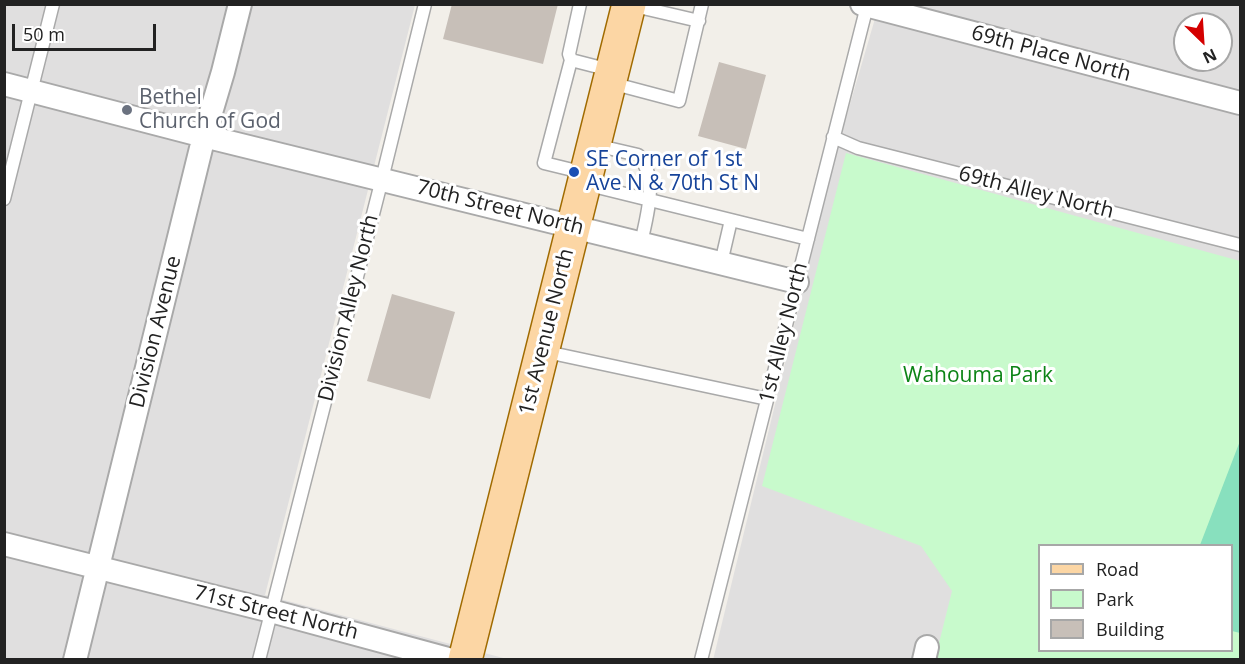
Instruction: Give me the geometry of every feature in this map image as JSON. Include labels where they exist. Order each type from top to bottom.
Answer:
[{"type":"main road","name":"1st Avenue North","points":[[465,660],[630,4]]},
{"type":"street","name":"Division Avenue","points":[[75,660],[204,136],[240,4]]},
{"type":"street","name":"69th Place North","points":[[864,5],[1240,103]]},
{"type":"street","name":"70th Street North","points":[[4,84],[204,136],[797,282]]},
{"type":"street","name":"71st Street North","points":[[4,544],[271,611],[452,660]]},
{"type":"lane","points":[[4,199],[53,4]]},
{"type":"lane","name":"Division Alley North","points":[[259,660],[425,4]]},
{"type":"lane","points":[[580,4],[569,54],[571,60],[544,163],[589,167],[638,155],[648,169],[650,200],[641,243]]},
{"type":"lane","points":[[630,4],[699,21]]},
{"type":"lane","points":[[571,60],[679,101],[702,4]]},
{"type":"lane","name":"1st Alley North","points":[[701,660],[808,239],[864,5]]},
{"type":"lane","name":"69th Alley North","points":[[833,137],[858,148],[1240,245]]},
{"type":"lane","points":[[589,167],[650,200],[808,239]]},
{"type":"lane","points":[[721,263],[731,220]]},
{"type":"lane","points":[[542,351],[767,399]]},
{"type":"shaded area","points":[[4,5],[415,5],[265,595],[507,659],[5,659]]},
{"type":"shaded area","name":"Wahouma Park","points":[[879,5],[1240,5],[1240,659],[713,660],[838,145]]},
{"type":"green space","name":"Wahouma Park","points":[[846,153],[1240,261],[1240,659],[935,659],[952,591],[921,546],[762,486]]},
{"type":"green space","points":[[1240,441],[1240,633],[1233,631],[1233,544],[1200,544]]},
{"type":"building","points":[[452,4],[558,4],[543,64],[443,39]]},
{"type":"building","points":[[719,62],[766,75],[746,149],[698,136]]},
{"type":"building","points":[[392,294],[455,312],[430,399],[367,381]]},
{"type":"place","name":"Bethel Church of God","points":[[127,110]]},
{"type":"place","name":"SE Corner of 1st Ave N & 70th St N","points":[[574,172]]}]
